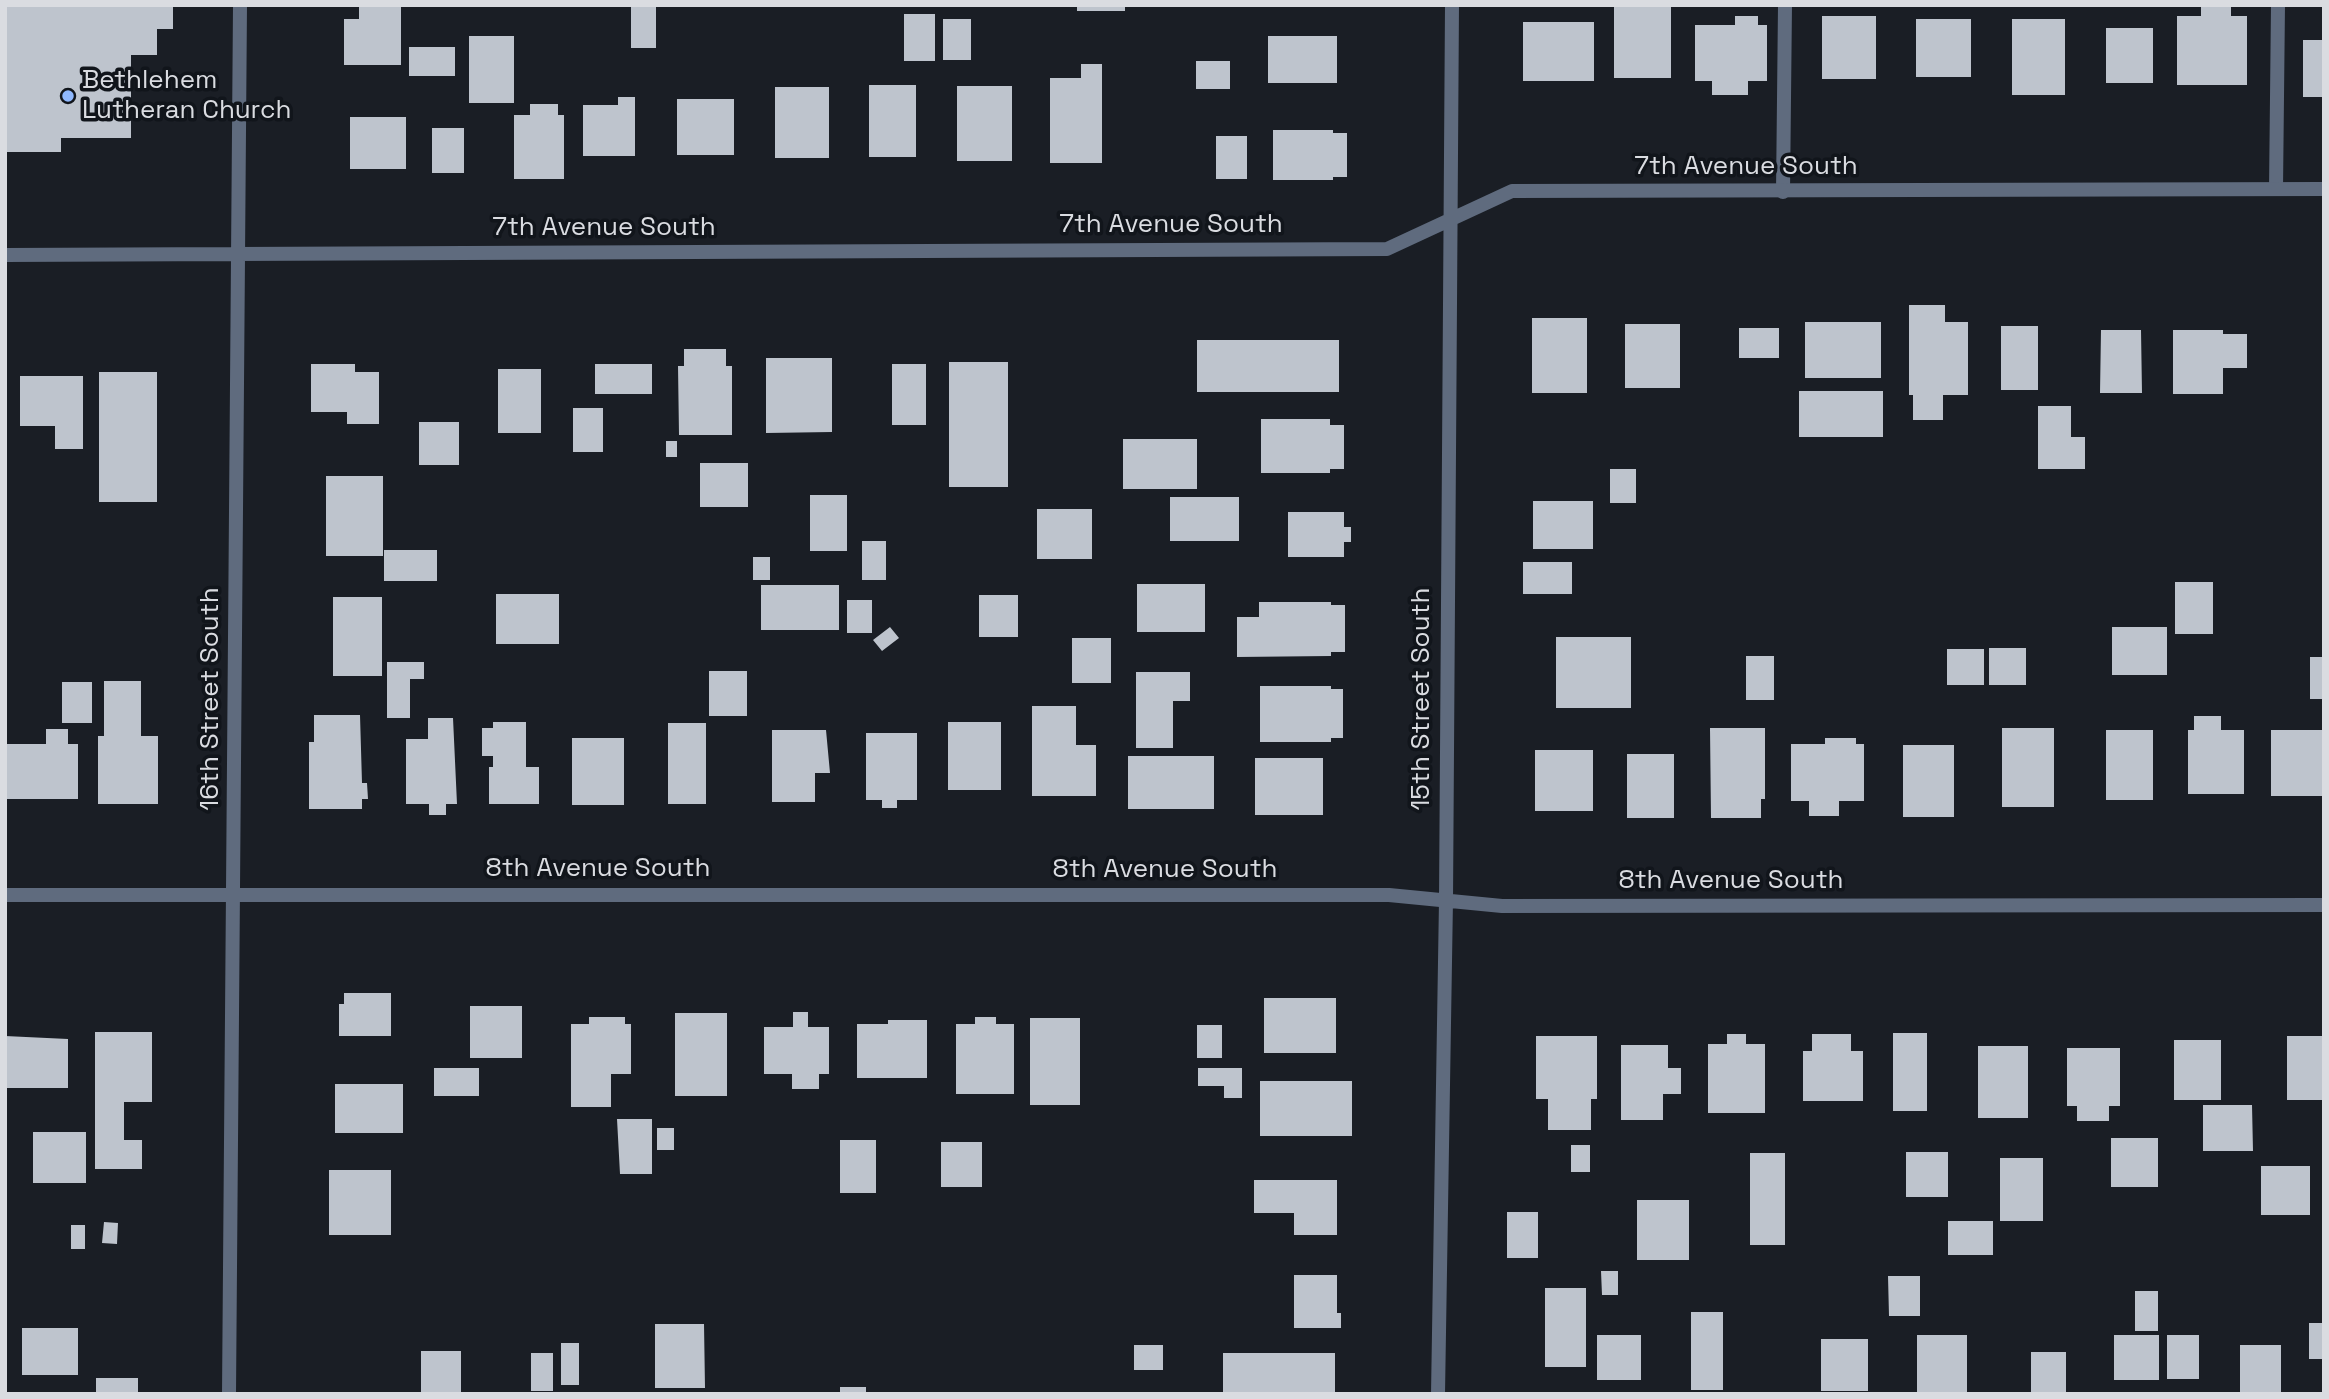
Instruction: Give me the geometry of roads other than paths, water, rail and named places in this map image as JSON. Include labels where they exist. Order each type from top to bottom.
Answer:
[{"type":"street","name":"16th Street South","points":[[229,1394],[240,5]]},
{"type":"street","name":"15th Street South","points":[[1438,1394],[1446,900],[1448,223],[1452,5]]},
{"type":"street","points":[[1783,192],[1785,5]]},
{"type":"street","points":[[2276,189],[2278,5]]},
{"type":"street","name":"7th Avenue South","points":[[5,255],[1387,249],[1512,191],[2324,189]]},
{"type":"street","name":"8th Avenue South","points":[[5,895],[1389,895],[1502,906],[2324,905]]},
{"type":"place","name":"Bethlehem Lutheran Church","points":[[68,96]]}]
